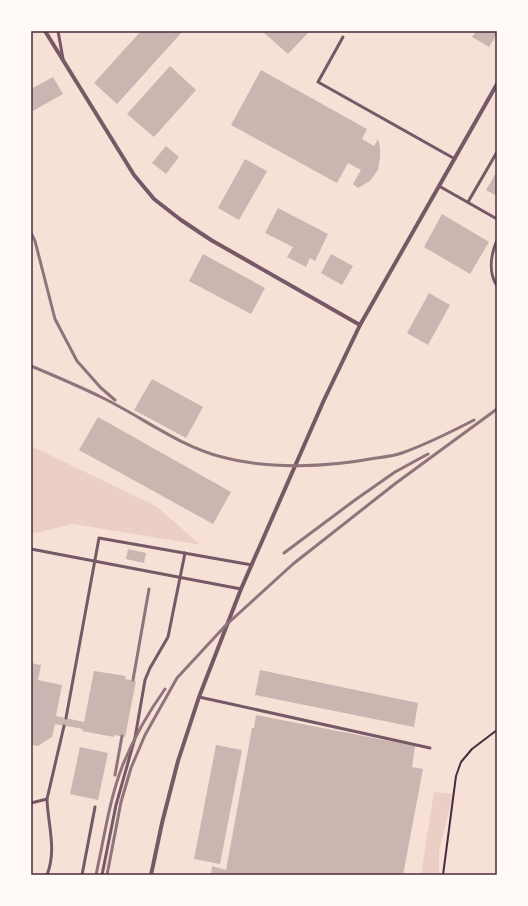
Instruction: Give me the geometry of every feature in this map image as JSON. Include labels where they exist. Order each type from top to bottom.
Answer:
[{"type":"street","points":[[45,31],[134,175],[154,199],[181,220],[211,240],[360,325]]},
{"type":"street","points":[[151,875],[162,823],[178,761],[199,698],[241,589],[324,400],[360,325],[497,84]]},
{"type":"lane","points":[[58,31],[64,62]]},
{"type":"lane","points":[[343,37],[318,82],[455,159]]},
{"type":"lane","points":[[468,202],[497,152]]},
{"type":"lane","points":[[439,186],[497,219]]},
{"type":"lane","points":[[497,240],[493,249],[491,269],[497,286]]},
{"type":"lane","points":[[66,718],[99,538],[252,565]]},
{"type":"lane","points":[[31,549],[241,589]]},
{"type":"lane","points":[[102,875],[116,805],[135,738],[145,680],[150,668],[168,637],[185,553]]},
{"type":"lane","points":[[199,698],[430,748]]},
{"type":"lane","points":[[47,875],[50,866],[52,849],[47,799],[64,726]]},
{"type":"lane","points":[[31,803],[47,799]]},
{"type":"lane","points":[[82,875],[95,807]]},
{"type":"path","points":[[443,875],[456,776],[461,762],[472,749],[497,730]]},
{"type":"shaded area","points":[[31,446],[156,506],[201,545],[73,524],[31,534]]},
{"type":"shaded area","points":[[434,792],[453,794],[439,852],[439,875],[421,875]]},
{"type":"building","points":[[141,31],[183,31],[117,104],[94,83]]},
{"type":"building","points":[[262,31],[310,31],[288,54]]},
{"type":"building","points":[[476,31],[497,31],[497,34],[489,47],[472,37]]},
{"type":"building","points":[[170,66],[196,90],[154,137],[127,114]]},
{"type":"building","points":[[261,70],[367,129],[362,139],[374,146],[378,139],[380,157],[378,170],[370,181],[358,188],[353,184],[361,170],[348,163],[337,183],[231,125]]},
{"type":"building","points":[[53,77],[63,94],[31,112],[31,89]]},
{"type":"building","points":[[166,146],[179,157],[166,174],[152,163]]},
{"type":"building","points":[[245,159],[267,171],[239,220],[218,208]]},
{"type":"building","points":[[497,171],[497,196],[486,190]]},
{"type":"building","points":[[278,208],[328,234],[315,261],[310,258],[306,267],[287,257],[293,247],[265,233]]},
{"type":"building","points":[[442,214],[489,242],[470,274],[424,247]]},
{"type":"building","points":[[203,254],[265,288],[251,314],[189,281]]},
{"type":"building","points":[[331,254],[353,266],[342,285],[321,273]]},
{"type":"building","points":[[429,293],[450,305],[428,345],[407,333]]},
{"type":"building","points":[[152,379],[203,407],[186,438],[134,410]]},
{"type":"building","points":[[98,417],[231,492],[213,524],[79,450]]},
{"type":"building","points":[[128,549],[146,553],[144,563],[126,559]]},
{"type":"building","points":[[31,663],[41,665],[38,680],[62,685],[56,716],[84,722],[94,671],[126,676],[125,679],[136,681],[125,737],[114,735],[114,737],[55,724],[52,737],[38,746],[31,745]]},
{"type":"building","points":[[260,670],[418,703],[414,727],[255,695]]},
{"type":"building","points":[[256,715],[415,746],[412,767],[423,769],[403,875],[211,875],[212,866],[226,870],[252,728],[254,728]]},
{"type":"building","points":[[216,745],[242,750],[220,864],[194,859]]},
{"type":"building","points":[[80,747],[108,753],[98,800],[70,794]]},
{"type":"railway","points":[[31,233],[35,241],[55,319],[77,361],[101,388],[115,400]]},
{"type":"railway","points":[[31,366],[103,398],[191,446],[222,457],[259,464],[299,466],[319,465],[392,456],[430,442],[474,420]]},
{"type":"railway","points":[[107,875],[121,802],[131,768],[145,735],[177,678],[226,625],[293,564],[396,483],[497,409]]},
{"type":"railway","points":[[284,553],[395,472],[428,454]]},
{"type":"railway","points":[[133,680],[149,589]]},
{"type":"railway","points":[[96,875],[117,780],[141,726],[165,689]]},
{"type":"railway","points":[[115,775],[122,736]]}]
